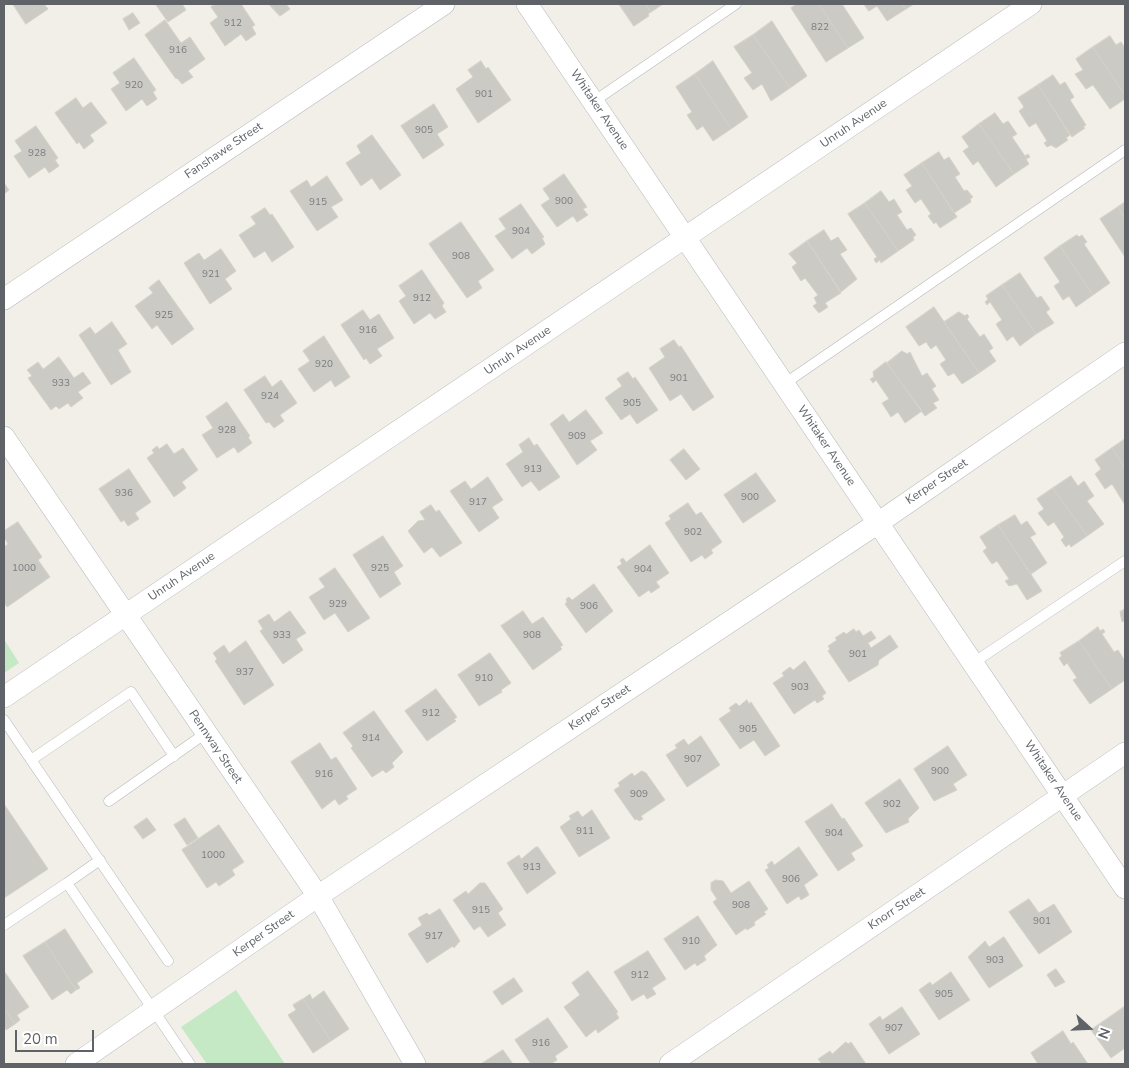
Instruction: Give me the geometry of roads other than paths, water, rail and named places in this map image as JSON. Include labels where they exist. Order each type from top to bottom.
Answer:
[{"type":"street","name":"Fanshawe Street","points":[[4,298],[444,4]]},
{"type":"street","name":"Whitaker Avenue","points":[[527,4],[1125,888]]},
{"type":"street","name":"Unruh Avenue","points":[[4,697],[1032,4]]},
{"type":"street","name":"Kerper Street","points":[[76,1064],[155,1011],[318,896],[878,523],[1125,353]]},
{"type":"street","name":"Pennway Street","points":[[4,436],[318,896],[415,1064]]},
{"type":"street","name":"Knorr Street","points":[[670,1064],[1125,753]]},
{"type":"lane","points":[[593,102],[736,4]]},
{"type":"lane","points":[[784,384],[1125,150]]},
{"type":"lane","points":[[973,663],[1125,561]]},
{"type":"lane","points":[[32,760],[131,692],[174,756]]},
{"type":"lane","points":[[4,720],[168,961]]},
{"type":"lane","points":[[109,801],[206,733]]},
{"type":"lane","points":[[4,925],[100,860]]},
{"type":"lane","points":[[68,882],[190,1064]]}]
